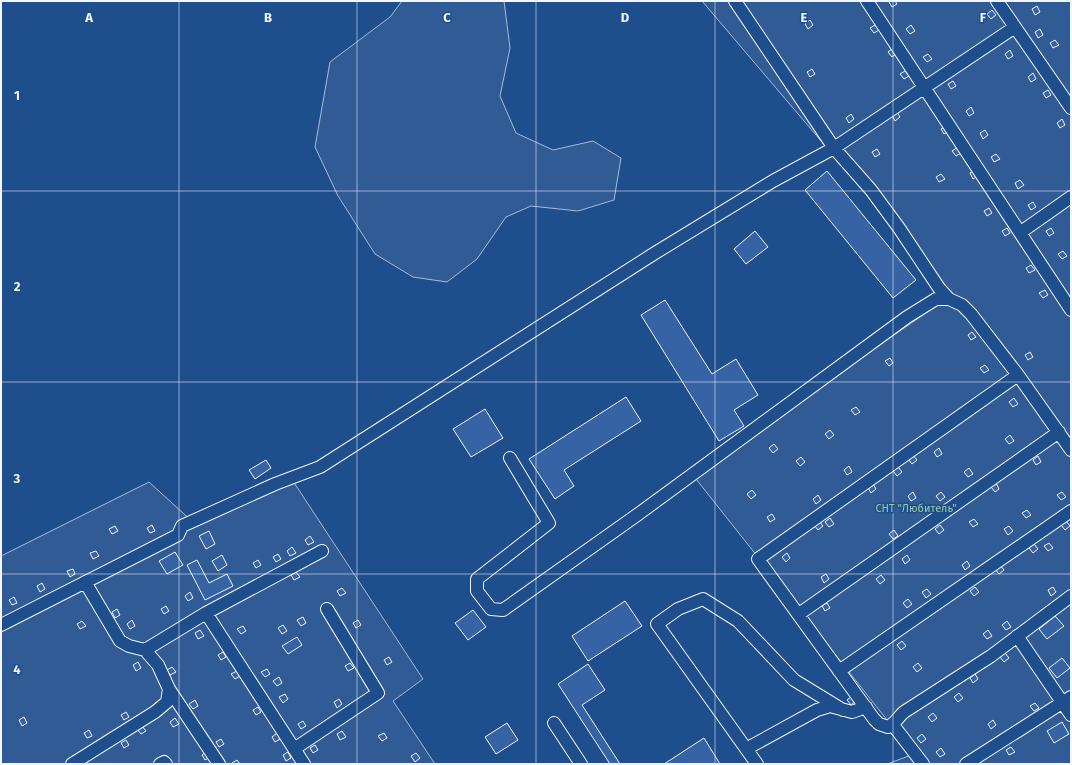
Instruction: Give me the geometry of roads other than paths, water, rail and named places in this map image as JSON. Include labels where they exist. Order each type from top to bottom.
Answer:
[{"type":"street","points":[[736,1],[834,148],[871,190],[899,228],[939,288],[949,299],[962,305],[971,314],[1018,375],[1071,450]]},
{"type":"street","points":[[867,1],[1021,232],[1071,310]]},
{"type":"street","points":[[997,1],[1071,108]]},
{"type":"street","points":[[1,625],[178,534],[182,526],[275,484],[320,467],[655,253],[774,181],[834,148],[1015,27]]},
{"type":"street","points":[[1021,232],[1071,197]]},
{"type":"street","points":[[510,458],[549,523],[477,579],[477,591],[491,609],[502,610],[637,515],[907,317],[936,299],[949,299]]},
{"type":"street","points":[[1018,375],[758,559],[879,724],[888,727],[893,725],[904,712],[991,656],[1071,596]]},
{"type":"street","points":[[799,614],[1059,432]]},
{"type":"street","points":[[839,671],[1071,511]]},
{"type":"street","points":[[145,650],[206,613],[322,551]]},
{"type":"street","points":[[85,582],[120,641],[129,646],[145,650],[158,665],[169,689],[218,764]]},
{"type":"street","points":[[757,764],[657,624],[678,609],[703,599],[738,621],[794,680],[844,710]]},
{"type":"street","points":[[294,749],[378,692],[327,609]]},
{"type":"street","points":[[206,613],[304,764]]},
{"type":"street","points":[[1017,636],[1067,700],[1071,715]]},
{"type":"street","points":[[72,764],[155,712],[167,702],[169,689]]},
{"type":"street","points":[[966,764],[1067,700]]},
{"type":"street","points":[[746,749],[817,710],[830,706],[852,712],[866,707]]},
{"type":"street","points":[[554,723],[581,764]]},
{"type":"street","points":[[893,725],[917,762]]},
{"type":"street","points":[[160,764],[164,762],[166,764]]},
{"type":"park label","name":"СНТ \"Любитель\"","points":[[916,508]]}]
